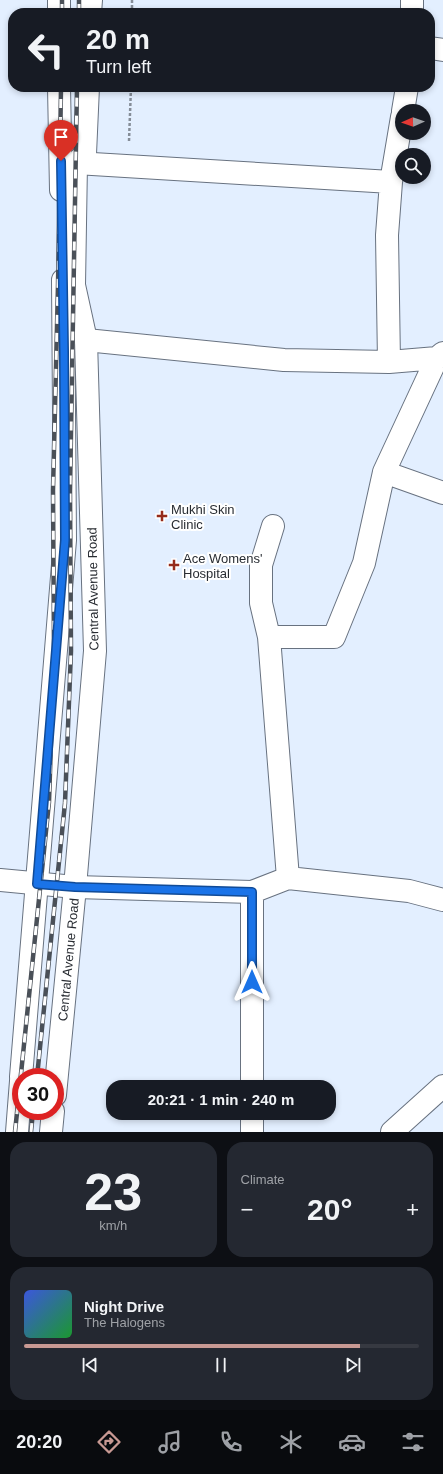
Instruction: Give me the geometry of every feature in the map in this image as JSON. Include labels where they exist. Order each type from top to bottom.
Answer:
[{"type":"street","points":[[22,1068],[65,540],[65,359],[59,92]]},
{"type":"street","name":"Central Avenue Road","points":[[58,1068],[95,651],[86,340],[74,285],[76,164],[85,154],[88,92]]},
{"type":"street","points":[[404,104],[406,92]]},
{"type":"street","points":[[389,362],[387,235],[391,182],[398,140]]},
{"type":"street","points":[[76,164],[391,182]]},
{"type":"street","points":[[86,340],[284,360],[389,362],[440,356]]},
{"type":"street","points":[[269,637],[334,637],[364,563],[384,472],[440,356]]},
{"type":"street","points":[[384,472],[443,493]]},
{"type":"street","points":[[273,526],[262,564],[261,603],[269,637],[288,878]]},
{"type":"street","points":[[0,880],[75,887],[252,892],[288,878],[409,892],[443,900]]},
{"type":"street","points":[[252,892],[252,1080]]},
{"type":"street","points":[[392,1132],[443,1086]]},
{"type":"street","points":[[17,1132],[18,1120]]},
{"type":"street","points":[[51,1132],[52,1120]]},
{"type":"street","points":[[252,1120],[252,1132]]},
{"type":"path","points":[[129,144],[131,92]]},
{"type":"railway","points":[[62,0],[62,8]]},
{"type":"railway","points":[[79,0],[79,8]]},
{"type":"railway","points":[[15,1132],[49,802],[54,651],[53,490],[61,92]]},
{"type":"railway","points":[[38,1068],[65,803],[71,651],[70,491],[77,92]]},
{"type":"railway","points":[[31,1132],[32,1120]]},
{"type":"place","name":"Mukhi Skin Clinic","points":[[162,516]]},
{"type":"place","name":"Ace Womens' Hospital","points":[[174,565]]},
{"type":"route","points":[[61,161],[65,540],[37,884],[75,887],[252,892],[252,982]]}]
